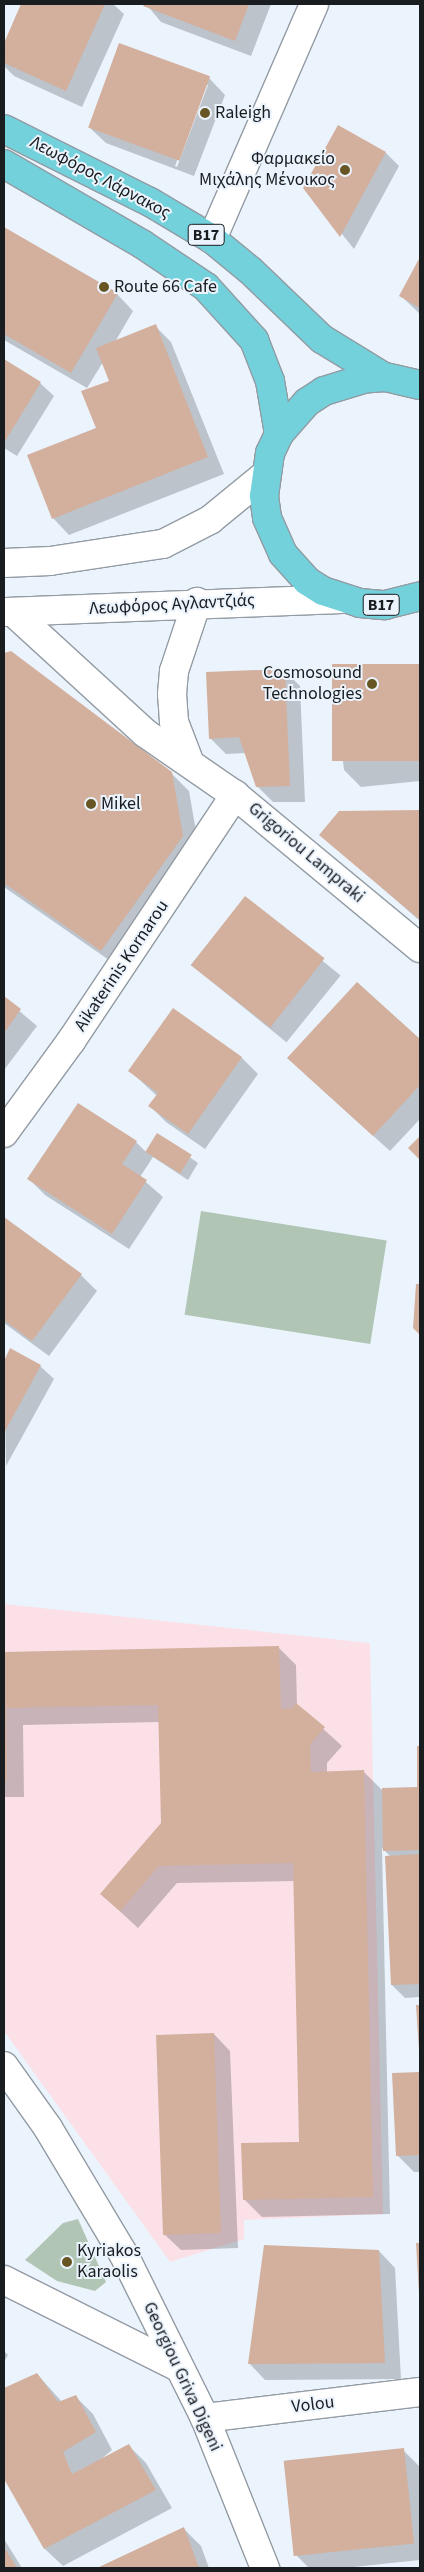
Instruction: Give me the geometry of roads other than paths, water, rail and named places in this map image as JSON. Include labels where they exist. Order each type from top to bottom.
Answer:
[{"type":"main road","name":"Λεωφόρος Λάρνακος","points":[[4,128],[142,198],[212,239],[251,271],[322,339],[384,377],[420,386]]},
{"type":"main road","name":"Λεωφόρος Λάρνακος","points":[[4,164],[150,249],[206,287],[254,340],[270,381],[279,434]]},
{"type":"main road","name":"Λεωφόρος Λάρνακος","points":[[384,377],[343,382],[324,390],[307,402],[279,434],[265,475],[267,518],[283,554],[307,581],[341,599],[385,605],[420,596]]},
{"type":"street","points":[[212,239],[314,4]]},
{"type":"street","points":[[4,564],[50,561],[163,544],[210,520],[265,475]]},
{"type":"street","name":"Λεωφόρος Αγλαντζιάς","points":[[8,612],[197,602],[341,599]]},
{"type":"street","points":[[189,761],[174,722],[172,694],[174,671],[197,602]]},
{"type":"street","name":"Grigoriou Lampraki","points":[[8,612],[145,733],[189,761],[235,795],[420,948]]},
{"type":"street","name":"Aikaterinis Kornarou","points":[[4,1133],[72,1041],[235,795]]},
{"type":"street","name":"Georgiou Griva Digeni","points":[[4,2066],[48,2128],[124,2256],[205,2418],[265,2568]]},
{"type":"street","points":[[4,2280],[178,2367]]},
{"type":"street","name":"Volou","points":[[205,2418],[420,2392]]},
{"type":"place","name":"Raleigh","points":[[205,113]]},
{"type":"place","name":"Φαρμακείο Μιχάλης Μένοικος","points":[[345,170]]},
{"type":"place","name":"Route 66 Cafe","points":[[104,287]]},
{"type":"place","name":"Cosmosound Technologies","points":[[372,684]]},
{"type":"place","name":"Mikel","points":[[91,804]]},
{"type":"place","name":"Kyriakos Karaolis","points":[[67,2262]]}]
